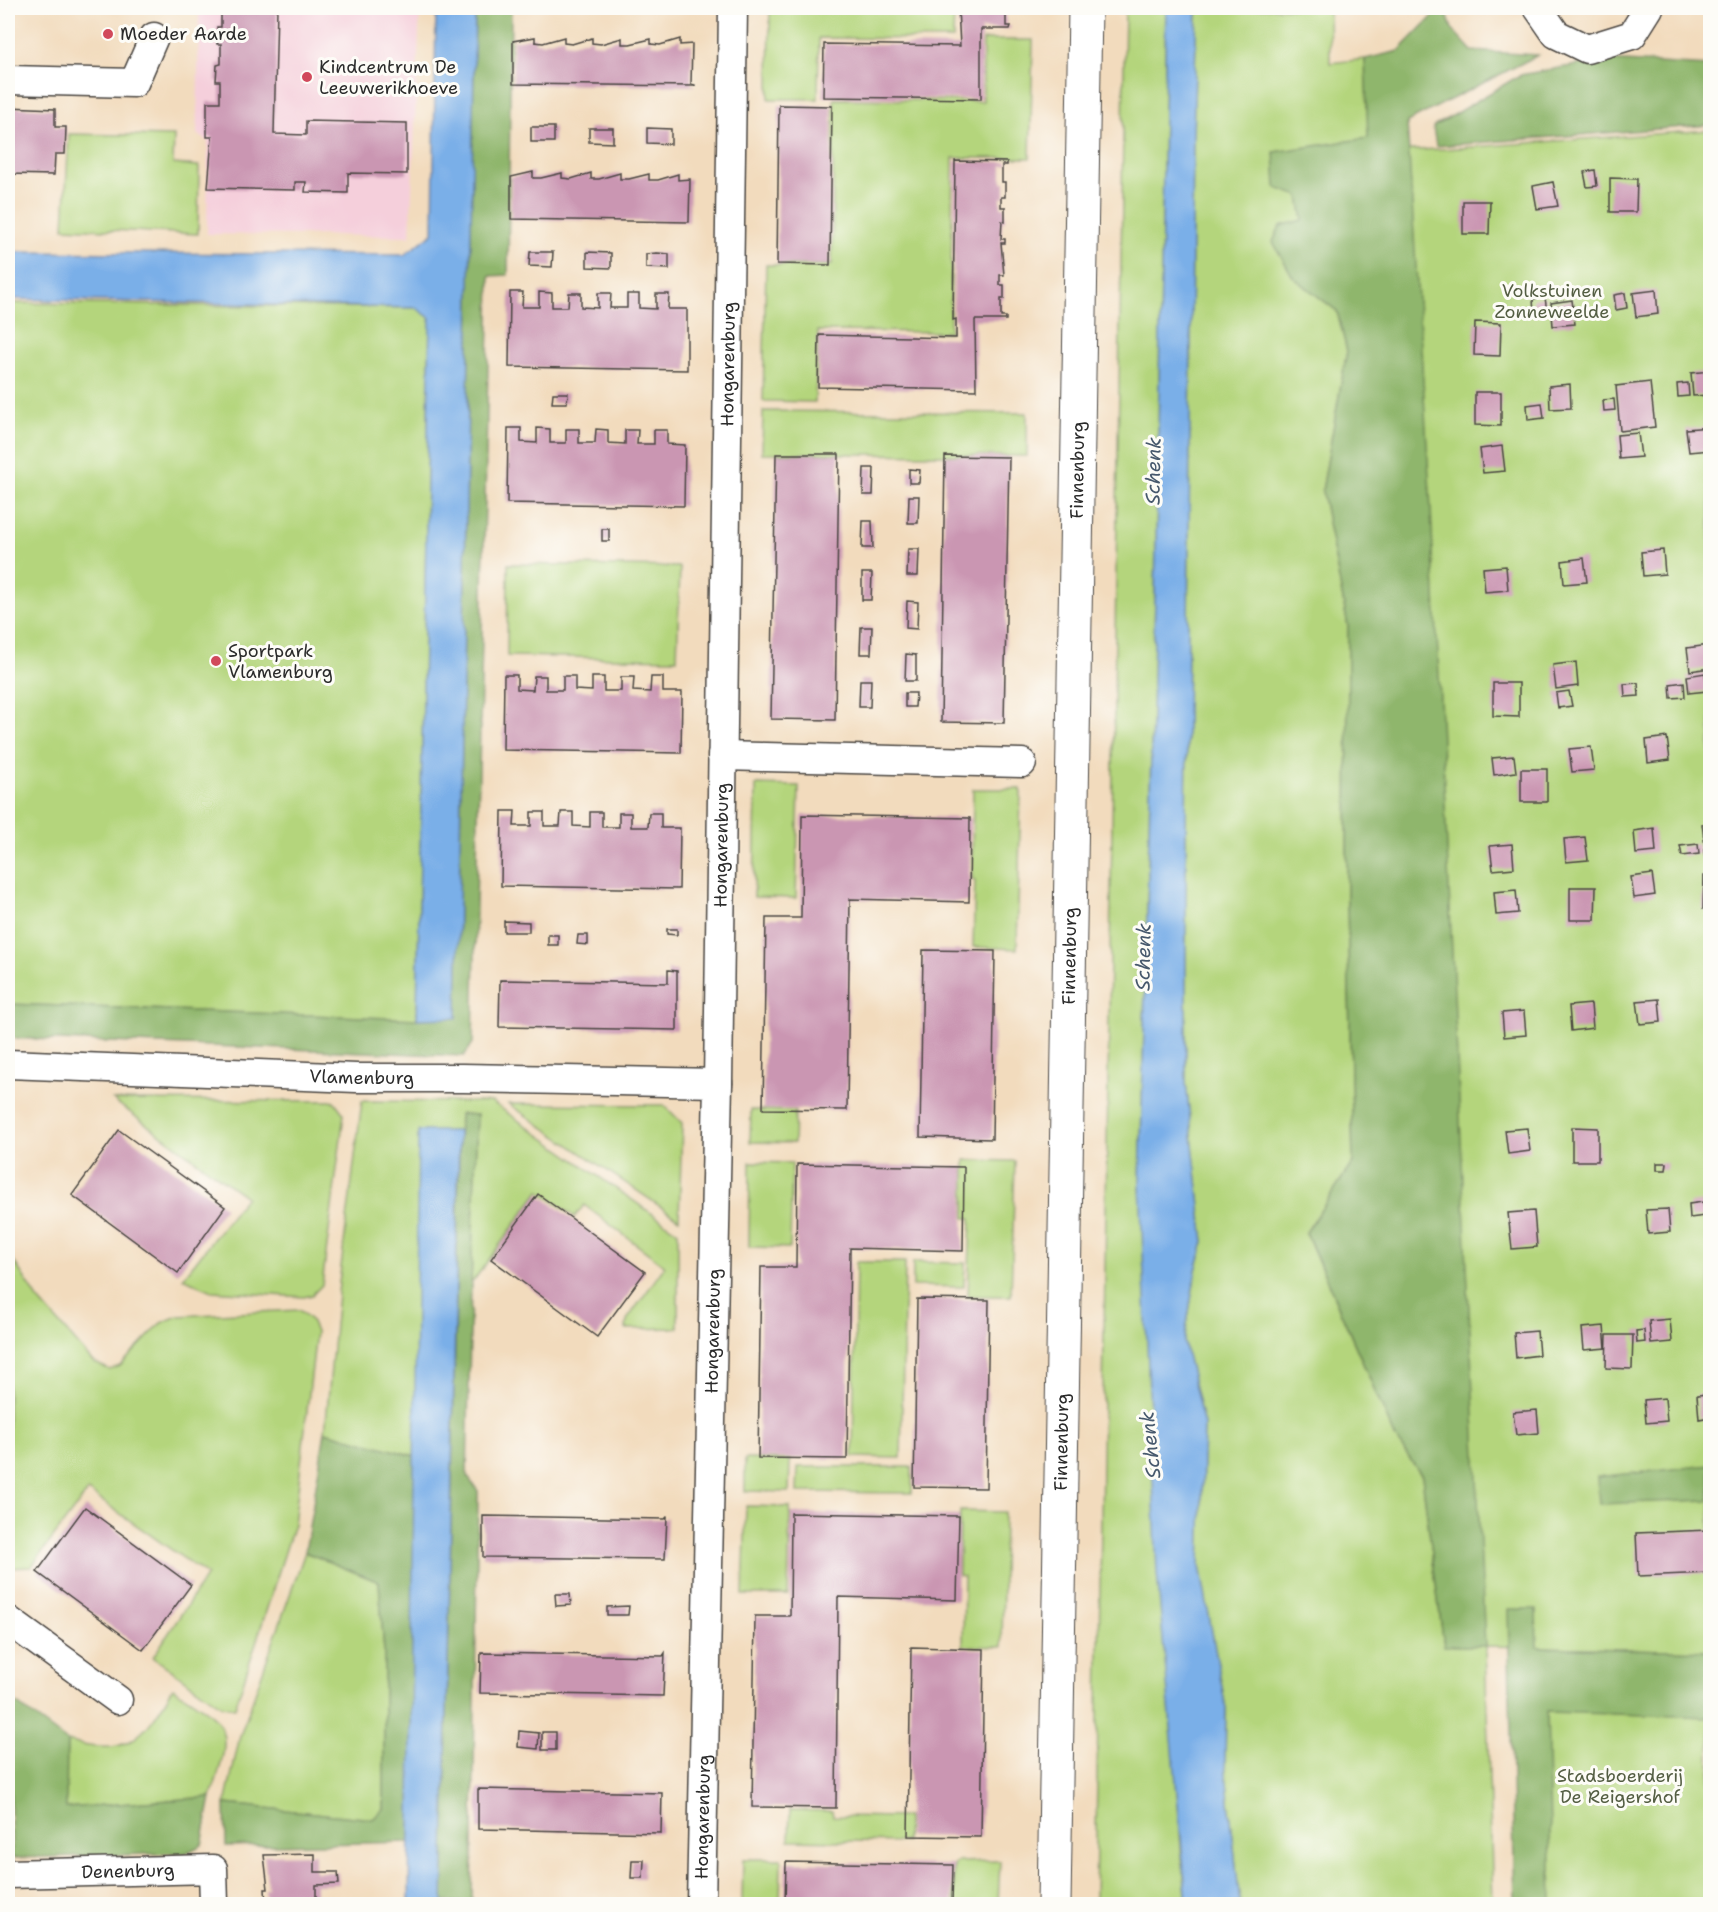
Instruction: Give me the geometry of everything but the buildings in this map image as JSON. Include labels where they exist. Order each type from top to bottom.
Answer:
[{"type":"street","name":"Hongarenburg","points":[[701,1905],[718,1083],[733,8]]},
{"type":"street","name":"Finnenburg","points":[[1054,1905],[1085,8]]},
{"type":"street","points":[[1538,8],[1556,34],[1587,49],[1632,35],[1649,8]]},
{"type":"street","points":[[8,80],[134,83],[154,37]]},
{"type":"street","name":"Hongarenburg","points":[[722,756],[1022,763]]},
{"type":"street","name":"Vlamenburg","points":[[8,1064],[356,1078],[463,1077],[718,1083]]},
{"type":"street","points":[[8,1620],[118,1700]]},
{"type":"street","name":"Denenburg","points":[[8,1874],[213,1869],[214,1905]]},
{"type":"shaded area","name":"Kindcentrum De Leeuwerikhoeve","points":[[199,8],[420,8],[410,236],[207,234],[208,141],[197,134]]},
{"type":"green space","points":[[475,8],[511,8],[508,275],[490,276],[473,1043],[464,1056],[8,1038],[8,1004],[417,1019],[457,1017]]},
{"type":"green space","points":[[770,8],[954,8],[953,39],[819,38],[818,99],[769,99]]},
{"type":"green space","points":[[1125,8],[1166,8],[1155,599],[1140,1184],[1181,1849],[1187,1904],[1095,1904]]},
{"type":"green space","name":"Volkstuinen Zonneweelde","points":[[1197,8],[1329,8],[1330,63],[1365,59],[1369,139],[1275,152],[1299,196],[1303,220],[1293,277],[1337,311],[1347,351],[1322,491],[1348,626],[1347,901],[1353,1162],[1306,1233],[1396,1439],[1422,1476],[1444,1646],[1385,151],[1444,149],[1710,130],[1710,1651],[1485,1646],[1493,1904],[1240,1904],[1225,1763],[1226,1709],[1200,1566],[1204,1425],[1184,1342],[1196,1270],[1204,1242],[1186,1083],[1186,830],[1193,135]]},
{"type":"green space","points":[[1441,8],[1445,8],[1452,29],[1472,51],[1538,55],[1407,122],[1431,509],[1485,1646],[1444,1646],[1422,1476],[1396,1439],[1306,1232],[1353,1162],[1347,901],[1348,626],[1322,491],[1347,351],[1337,311],[1293,277],[1273,242],[1280,226],[1303,220],[1299,196],[1276,188],[1274,152],[1368,138],[1365,59],[1399,51]]},
{"type":"green space","points":[[983,40],[1033,40],[1030,158],[953,158],[950,332],[818,331],[815,402],[763,401],[766,265],[832,265],[834,99],[983,101]]},
{"type":"green space","points":[[1605,60],[1710,66],[1710,125],[1436,146],[1433,127],[1520,75]]},
{"type":"green space","points":[[69,134],[174,136],[173,164],[199,166],[198,234],[64,228]]},
{"type":"green space","name":"Sportpark Vlamenburg","points":[[8,303],[417,308],[430,318],[417,1019],[8,1004]]},
{"type":"green space","points":[[763,411],[1027,413],[1027,456],[762,453]]},
{"type":"green space","points":[[508,564],[680,567],[677,659],[507,656]]},
{"type":"green space","points":[[756,785],[799,786],[796,898],[754,897]]},
{"type":"green space","points":[[973,789],[1021,789],[1017,949],[973,947],[975,880],[972,879]]},
{"type":"green space","points":[[113,1100],[334,1101],[344,1114],[322,1285],[312,1295],[304,1297],[212,1291],[183,1278],[246,1197]]},
{"type":"green space","points":[[362,1101],[492,1102],[678,1232],[678,1328],[626,1329],[627,1320],[665,1266],[584,1205],[575,1217],[539,1191],[471,1284],[477,1115],[460,1114],[459,1131],[419,1131],[415,1456],[325,1432],[339,1283]]},
{"type":"green space","points":[[509,1104],[664,1105],[682,1123],[679,1219]]},
{"type":"green space","points":[[751,1110],[795,1111],[794,1143],[750,1142]]},
{"type":"green space","points":[[460,1114],[477,1115],[467,1476],[478,1491],[472,1903],[443,1902]]},
{"type":"green space","points":[[965,1160],[1015,1161],[1011,1296],[968,1296],[971,1218],[965,1218]]},
{"type":"green space","points":[[750,1162],[792,1163],[790,1248],[749,1247]]},
{"type":"green space","points":[[8,1252],[38,1299],[93,1362],[110,1370],[120,1366],[161,1323],[178,1316],[299,1310],[310,1319],[316,1332],[294,1524],[235,1708],[222,1706],[153,1657],[207,1575],[88,1491],[31,1567],[8,1568]]},
{"type":"green space","points":[[856,1262],[905,1262],[901,1458],[853,1457]]},
{"type":"green space","points":[[913,1262],[965,1263],[964,1287],[913,1286]]},
{"type":"green space","points":[[325,1432],[415,1456],[411,1842],[226,1846],[225,1804],[373,1819],[384,1809],[384,1651],[379,1582],[305,1552]]},
{"type":"green space","points":[[745,1459],[790,1460],[789,1492],[745,1491]]},
{"type":"green space","points":[[1710,1465],[1710,1500],[1599,1504],[1597,1477]]},
{"type":"green space","points":[[798,1467],[912,1467],[912,1493],[797,1492]]},
{"type":"green space","points":[[746,1506],[790,1507],[788,1595],[743,1595]]},
{"type":"green space","points":[[960,1511],[1004,1512],[1002,1647],[963,1646],[964,1576],[959,1575]]},
{"type":"green space","points":[[305,1552],[379,1582],[384,1651],[384,1809],[373,1819],[225,1804],[240,1736]]},
{"type":"green space","points":[[1508,1609],[1536,1609],[1537,1647],[1710,1651],[1710,1717],[1547,1712],[1552,1904],[1515,1904]]},
{"type":"green space","points":[[173,1688],[207,1711],[221,1727],[224,1747],[211,1797],[65,1808],[67,1741],[105,1747],[120,1745],[132,1740],[153,1720]]},
{"type":"green space","name":"Stadsboerderij De Reigershof","points":[[1527,1691],[1710,1698],[1710,1904],[1536,1904]]},
{"type":"green space","points":[[8,1697],[67,1741],[66,1808],[211,1797],[202,1845],[186,1853],[12,1858]]},
{"type":"green space","points":[[790,1810],[832,1811],[833,1816],[907,1817],[906,1842],[789,1840]]},
{"type":"green space","points":[[743,1859],[781,1859],[780,1904],[742,1904]]},
{"type":"green space","points":[[1000,1861],[998,1904],[954,1904],[954,1865],[958,1862]]},
{"type":"water","points":[[436,8],[475,8],[457,1018],[417,1019],[430,318],[416,308],[8,299],[8,252],[404,255],[433,233]]},
{"type":"water","points":[[1166,8],[1197,8],[1193,135],[1186,830],[1186,1083],[1204,1242],[1196,1270],[1184,1342],[1204,1425],[1200,1566],[1226,1709],[1225,1763],[1240,1904],[1187,1904],[1157,1573],[1140,1184],[1155,599]]},
{"type":"water","points":[[418,1131],[459,1131],[443,1904],[409,1904]]},
{"type":"place","name":"Moeder Aarde","points":[[108,34]]},
{"type":"place","name":"Kindcentrum De Leeuwerikhoeve","points":[[307,77]]},
{"type":"place","name":"Sportpark Vlamenburg","points":[[216,661]]},
{"type":"water label","name":"Schenk","points":[[1153,471]]},
{"type":"water label","name":"Schenk","points":[[1143,957]]},
{"type":"water label","name":"Schenk","points":[[1150,1445]]}]
